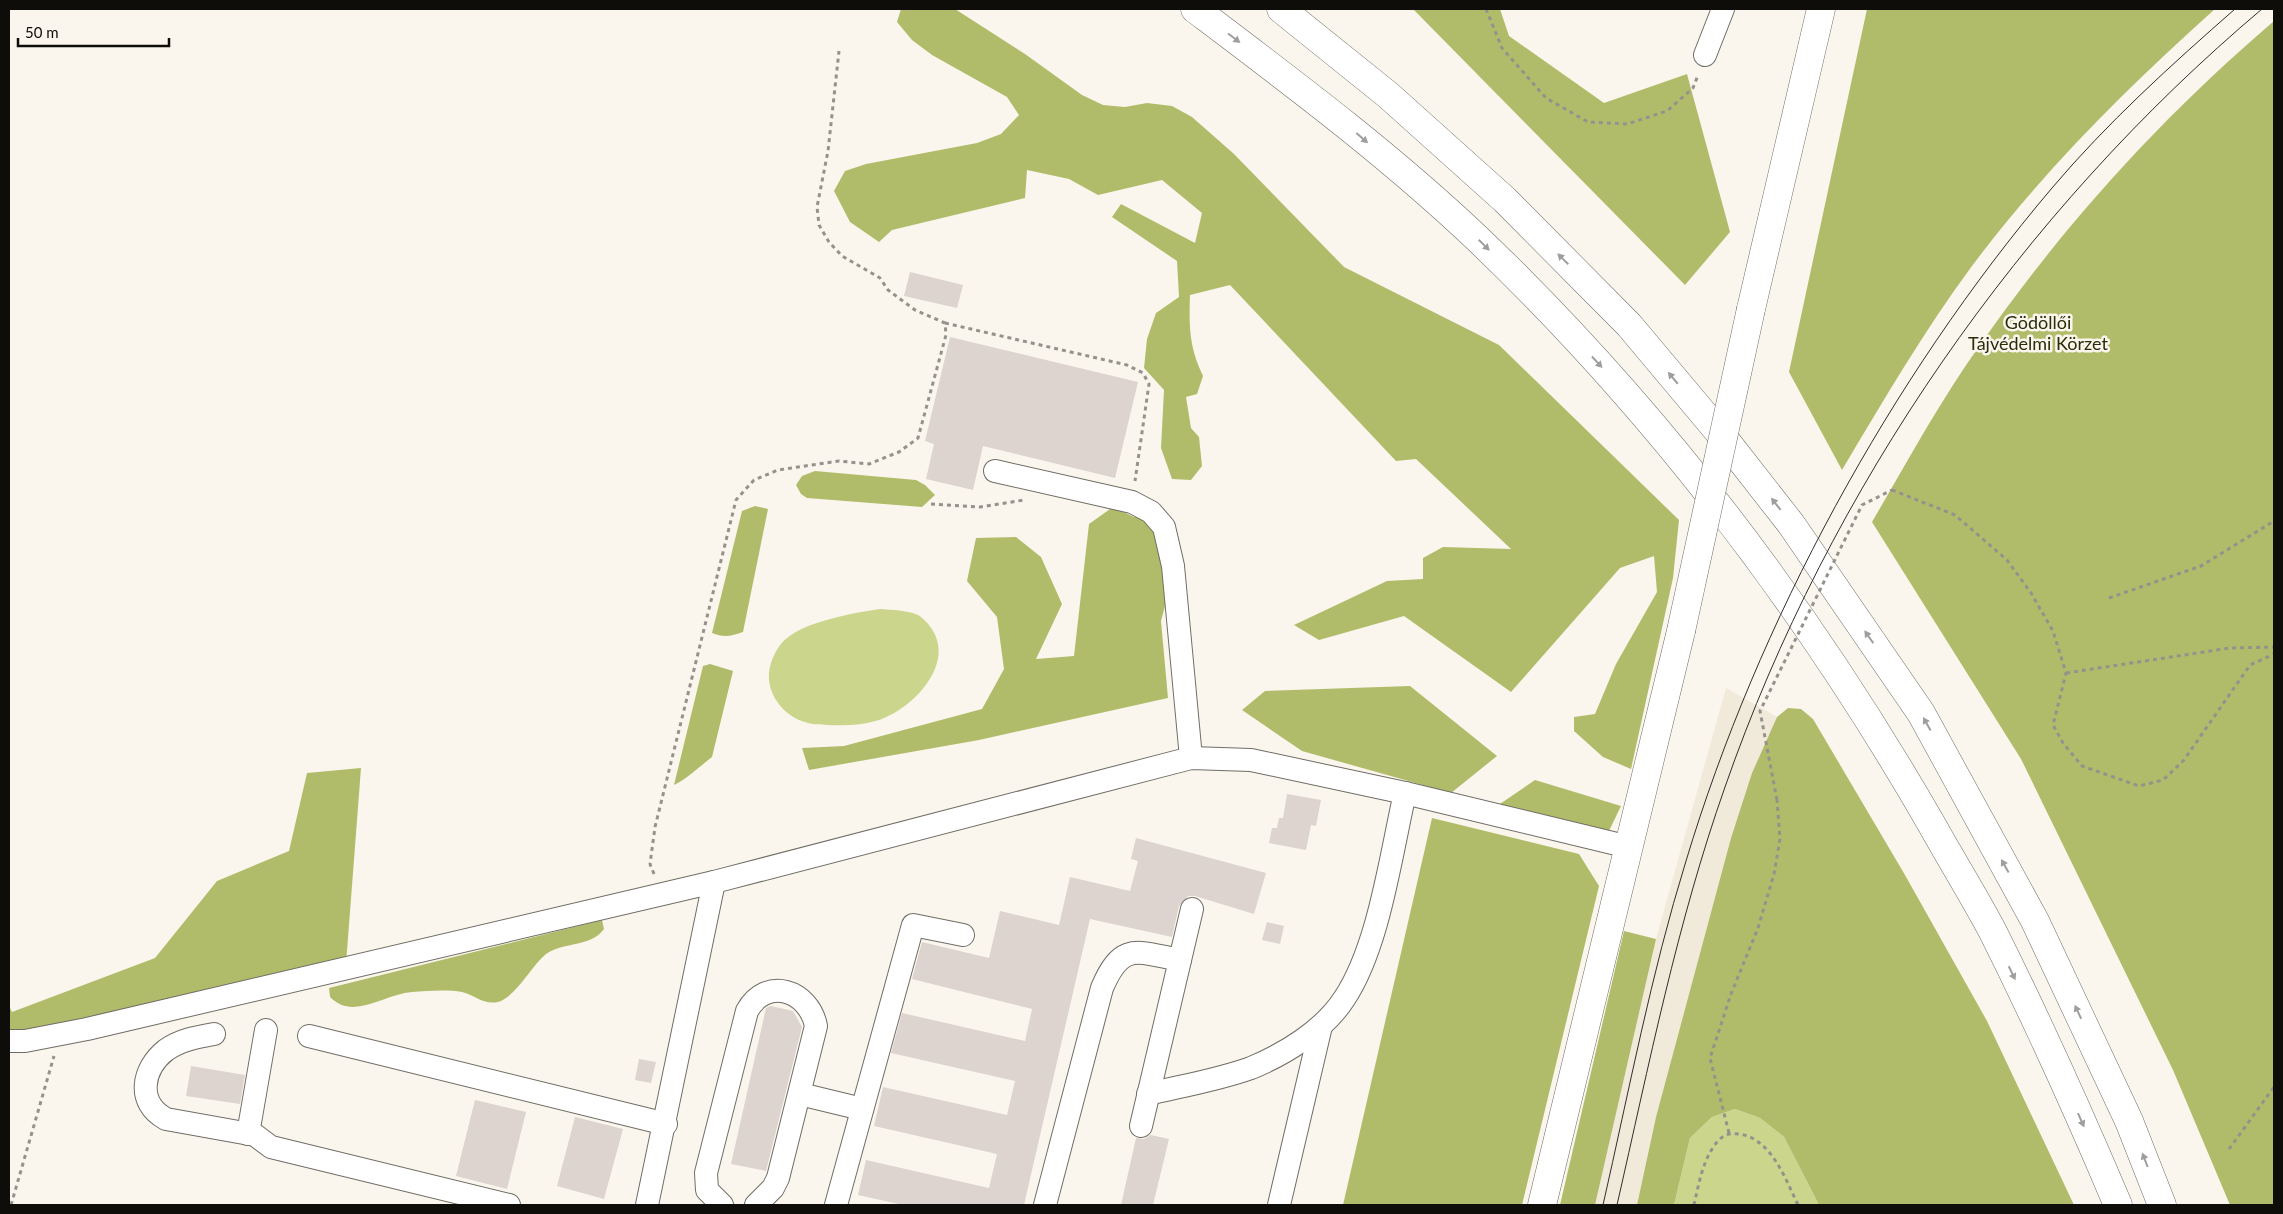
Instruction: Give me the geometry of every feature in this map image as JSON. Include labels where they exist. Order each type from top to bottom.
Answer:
[{"type":"main road","points":[[1195,9],[1356,133],[1479,241],[1551,312],[1612,379],[1710,494],[1769,571],[1888,749],[1923,809],[1991,929],[2044,1039],[2118,1205]]},
{"type":"main road","points":[[1280,9],[1388,94],[1505,200],[1636,333],[1723,437],[1791,524],[1921,713],[2035,921],[2130,1121],[2162,1205]]},
{"type":"main road","points":[[1542,1205],[1680,631],[1751,310],[1821,9]]},
{"type":"street","points":[[1705,55],[1723,9]]},
{"type":"street","points":[[995,471],[1132,502],[1159,519],[1170,544],[1173,566],[1191,758]]},
{"type":"street","points":[[9,1041],[66,1033],[714,882],[1191,758],[1251,760],[1405,793],[1629,847]]},
{"type":"street","points":[[1148,1094],[1251,1068],[1282,1052],[1321,1026],[1344,999],[1359,970],[1372,935],[1405,793]]},
{"type":"street","points":[[647,1205],[666,1124],[714,882]]},
{"type":"street","points":[[1141,1126],[1192,909]]},
{"type":"street","points":[[836,1205],[913,925],[963,935]]},
{"type":"street","points":[[1045,1205],[1102,988],[1111,968],[1120,958],[1138,952],[1180,960]]},
{"type":"street","points":[[722,1205],[707,1190],[706,1173],[747,1011],[753,1000],[760,994],[776,991],[792,993],[805,1003],[814,1017],[814,1036],[778,1178],[773,1188],[756,1205]]},
{"type":"street","points":[[1280,1205],[1321,1026]]},
{"type":"street","points":[[248,1134],[266,1030]]},
{"type":"street","points":[[214,1034],[190,1038],[162,1055],[148,1072],[144,1086],[145,1096],[152,1110],[166,1119],[248,1134],[261,1139],[271,1147],[509,1205]]},
{"type":"street","points":[[309,1036],[666,1124]]},
{"type":"street","points":[[800,1094],[862,1109]]},
{"type":"path","points":[[1486,9],[1502,48],[1546,98],[1588,122],[1627,124],[1668,111],[1693,88],[1705,55]]},
{"type":"path","points":[[839,51],[828,151],[817,206],[819,225],[828,242],[842,256],[880,278],[888,290],[916,310],[945,323],[1127,365],[1143,373],[1149,384],[1134,487]]},
{"type":"path","points":[[659,894],[658,882],[650,864],[655,827],[736,500],[754,480],[778,470],[839,461],[869,464],[899,452],[918,438],[946,335],[945,323]]},
{"type":"path","points":[[1730,1133],[1710,1058],[1731,994],[1758,928],[1774,874],[1780,839],[1777,800],[1760,711],[1862,505],[1892,490],[1955,515],[2006,560],[2031,593],[2053,631],[2066,673],[2054,725],[2062,743],[2082,766],[2139,786],[2163,780],[2184,760],[2250,665],[2274,654]]},
{"type":"path","points":[[931,504],[980,507],[1026,500]]},
{"type":"path","points":[[2109,598],[2201,566],[2274,521]]},
{"type":"path","points":[[2066,673],[2230,648],[2274,647]]},
{"type":"path","points":[[11,1205],[53,1060],[59,1044],[66,1033]]},
{"type":"path","points":[[2229,1149],[2274,1087]]},
{"type":"path","points":[[1694,1205],[1704,1165],[1718,1140],[1730,1133],[1744,1135],[1758,1141],[1772,1156],[1798,1205]]},
{"type":"shaded area","points":[[1726,688],[1777,717],[1752,773],[1731,838],[1656,1117],[1637,1205],[1595,1205],[1656,939]]},
{"type":"green space","points":[[901,9],[955,9],[1025,54],[1082,95],[1103,105],[1125,107],[1147,103],[1172,106],[1192,117],[1234,154],[1344,267],[1499,345],[1679,520],[1673,578],[1631,769],[1603,757],[1574,731],[1574,717],[1595,714],[1616,664],[1657,592],[1654,556],[1620,568],[1511,692],[1404,616],[1319,640],[1294,625],[1387,581],[1423,579],[1423,558],[1443,547],[1511,549],[1416,459],[1396,461],[1230,285],[1190,295],[1192,346],[1203,376],[1197,394],[1186,397],[1191,428],[1199,437],[1202,466],[1191,480],[1172,479],[1161,448],[1164,390],[1144,368],[1147,339],[1156,313],[1179,297],[1177,261],[1112,217],[1121,204],[1195,243],[1202,213],[1162,180],[1098,195],[1069,179],[1027,170],[1025,198],[892,230],[879,242],[850,222],[834,191],[845,171],[866,164],[977,143],[1001,134],[1019,115],[1007,97],[932,55],[912,40],[897,22]]},
{"type":"green space","points":[[1413,9],[1500,9],[1509,36],[1604,103],[1687,74],[1730,232],[1685,285]]},
{"type":"green space","points":[[1867,9],[2215,9],[2118,100],[2057,164],[1999,231],[1937,316],[1842,470],[1789,372]]},
{"type":"green space","name":"Gödöllői Tájvédelmi Körzet","points":[[2274,21],[2274,1205],[2230,1205],[2173,1070],[2021,759],[1872,522],[1965,366],[2046,256],[2117,173],[2154,134],[2192,95]]},
{"type":"green space","points":[[815,471],[916,480],[925,485],[935,495],[922,507],[807,498],[801,494],[796,485],[802,476]]},
{"type":"green space","points":[[755,506],[768,509],[743,632],[728,636],[716,635],[712,633],[742,511]]},
{"type":"green space","points":[[1113,507],[1134,517],[1144,511],[1164,541],[1170,587],[1161,621],[1168,698],[979,740],[809,770],[802,748],[844,746],[982,709],[1004,669],[997,617],[967,581],[976,538],[1016,537],[1041,557],[1062,604],[1036,659],[1074,656],[1089,524]]},
{"type":"green space","points":[[880,609],[904,611],[918,615],[933,631],[938,644],[938,658],[934,672],[916,696],[892,714],[879,720],[853,725],[810,724],[790,715],[782,708],[772,692],[769,673],[774,656],[784,640],[796,632],[819,622],[844,615]]},
{"type":"green space","points":[[710,664],[733,671],[712,757],[689,776],[674,785],[703,666]]},
{"type":"green space","points":[[1410,686],[1497,756],[1451,793],[1302,751],[1242,710],[1265,691]]},
{"type":"green space","points":[[1788,708],[1801,709],[1813,719],[1905,875],[1987,1021],[2074,1205],[1819,1205],[1784,1137],[1760,1118],[1735,1109],[1712,1117],[1690,1138],[1674,1205],[1637,1205],[1656,1117],[1731,838],[1752,773],[1777,717]]},
{"type":"green space","points":[[361,768],[346,964],[9,1036],[9,1006],[12,1012],[155,958],[217,881],[289,851],[307,773]]},
{"type":"green space","points":[[1535,780],[1621,806],[1608,833],[1497,806]]},
{"type":"green space","points":[[1432,818],[1579,854],[1599,886],[1522,1205],[1343,1205]]},
{"type":"green space","points":[[602,920],[604,929],[598,935],[585,942],[561,947],[546,954],[511,994],[498,1002],[488,1002],[467,993],[450,991],[412,992],[369,1004],[349,1007],[339,1004],[330,997],[329,988]]},
{"type":"green space","points":[[1624,931],[1656,939],[1595,1205],[1560,1205]]},
{"type":"green space","points":[[1735,1109],[1760,1118],[1784,1137],[1819,1205],[1674,1205],[1690,1138],[1712,1117]]},
{"type":"building","points":[[910,272],[963,285],[957,308],[904,296]]},
{"type":"building","points":[[950,337],[1138,382],[1115,478],[983,446],[973,490],[926,479],[934,444],[925,441]]},
{"type":"building","points":[[1287,794],[1321,800],[1316,826],[1311,825],[1306,850],[1269,843],[1272,828],[1277,828],[1279,818],[1283,818]]},
{"type":"building","points":[[1136,838],[1266,873],[1254,914],[1195,896],[1188,896],[1179,906],[1172,937],[1090,919],[1024,1205],[903,1205],[858,1195],[866,1160],[989,1188],[997,1154],[874,1126],[883,1087],[1007,1115],[1015,1081],[891,1053],[902,1013],[1025,1041],[1032,1009],[912,979],[922,942],[989,958],[1000,911],[1059,925],[1070,877],[1130,891],[1138,861],[1131,859]]},
{"type":"building","points":[[1267,922],[1284,926],[1280,944],[1262,940]]},
{"type":"building","points":[[771,1006],[793,1011],[802,1027],[766,1171],[731,1164],[766,1008]]},
{"type":"building","points":[[639,1059],[656,1062],[651,1083],[635,1080]]},
{"type":"building","points":[[191,1066],[245,1075],[240,1104],[186,1096]]},
{"type":"building","points":[[475,1100],[526,1112],[507,1189],[456,1176]]},
{"type":"building","points":[[575,1117],[623,1129],[604,1199],[557,1186]]},
{"type":"building","points":[[1151,1135],[1169,1139],[1153,1205],[1121,1205],[1136,1138],[1144,1139]]},
{"type":"tram line","points":[[1603,1205],[1641,1033],[1662,946],[1686,861],[1716,771],[1751,682],[1791,593],[1835,507],[1884,422],[1937,340],[1993,262],[2052,188],[2095,140],[2140,95],[2235,9]]},
{"type":"tram line","points":[[1617,1205],[1665,994],[1692,890],[1708,838],[1725,787],[1768,676],[1819,568],[1877,463],[1942,362],[2014,266],[2091,174],[2174,88],[2262,9]]}]
